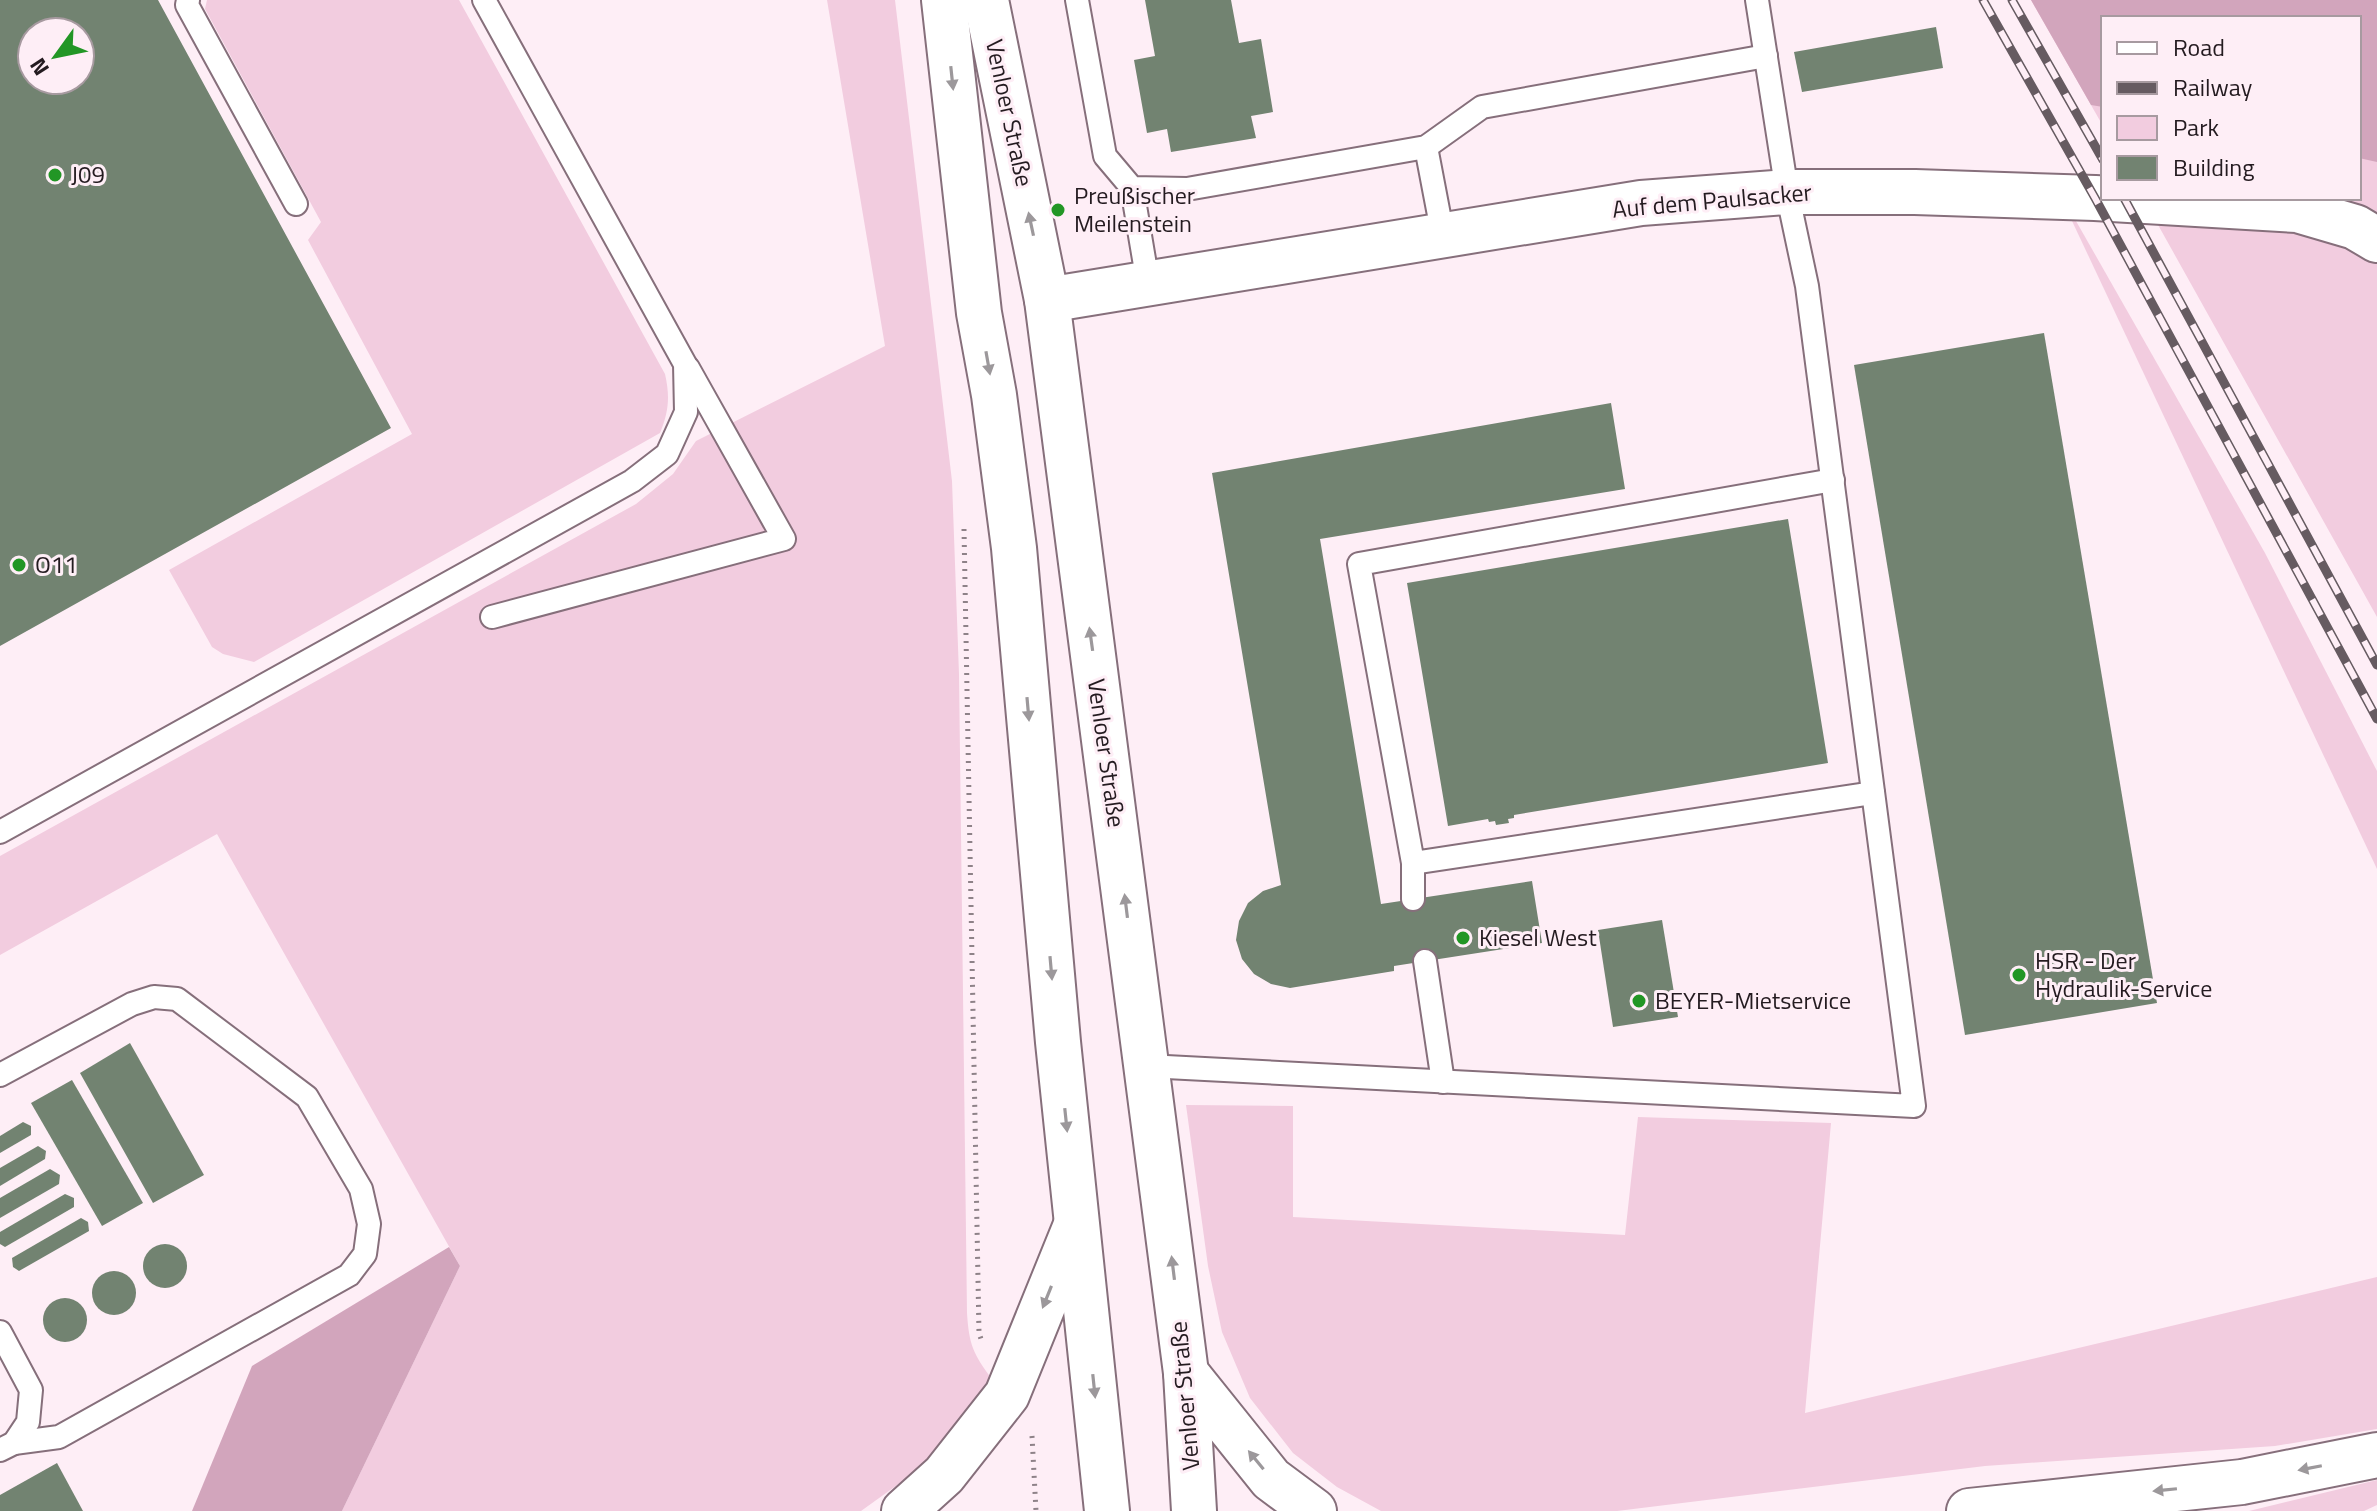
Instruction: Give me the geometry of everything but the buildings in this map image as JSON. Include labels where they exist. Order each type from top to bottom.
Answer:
[{"type":"main road","name":"Venloer Straße","points":[[944,0],[979,313],[994,395],[1014,548],[1076,1225],[1107,1511]]},
{"type":"main road","name":"Venloer Straße","points":[[986,0],[1047,300],[1186,1373],[1194,1511]]},
{"type":"main road","name":"Auf dem Paulsacker","points":[[979,313],[1641,203],[1787,192],[1915,192],[2101,199]]},
{"type":"main road","name":"Auf dem Paulsacker","points":[[2112,200],[2297,210],[2355,227],[2377,240]]},
{"type":"main road","points":[[904,1511],[944,1475],[1007,1395],[1076,1225]]},
{"type":"main road","points":[[1186,1373],[1271,1479],[1314,1511]]},
{"type":"main road","points":[[1969,1511],[2242,1482],[2377,1455]]},
{"type":"lane","points":[[188,0],[187,5],[296,204]]},
{"type":"lane","points":[[484,0],[784,539],[492,617]]},
{"type":"lane","points":[[1077,0],[1105,156],[1132,188],[1148,283]]},
{"type":"lane","points":[[1147,1066],[1914,1106],[1807,286],[1787,192],[1757,0]]},
{"type":"lane","points":[[1132,188],[1187,189],[1426,147],[1482,107],[1766,56]]},
{"type":"lane","points":[[1426,147],[1443,236]]},
{"type":"lane","points":[[0,832],[632,481],[667,454],[680,426],[686,412],[685,364]]},
{"type":"lane","points":[[1413,899],[1413,863],[1359,564],[1833,480]]},
{"type":"lane","points":[[1413,863],[1873,793]]},
{"type":"lane","points":[[1425,961],[1443,1082]]},
{"type":"lane","points":[[0,1075],[132,1004],[154,997],[177,999],[307,1097],[361,1189],[369,1224],[365,1254],[349,1275],[59,1437],[7,1446]]},
{"type":"lane","points":[[0,1332],[31,1390],[28,1422],[7,1446]]},
{"type":"path","points":[[964,518],[979,1333],[1007,1395],[1031,1434],[1036,1511]]},
{"type":"green space","points":[[207,0],[459,0],[665,374],[668,389],[667,410],[660,433],[254,662],[223,654],[212,647],[169,570],[412,434],[308,240],[321,222],[205,9]]},
{"type":"green space","points":[[827,0],[895,0],[952,481],[959,674],[967,1313],[973,1348],[992,1379],[939,1455],[861,1511],[342,1511],[460,1266],[217,834],[0,955],[0,856],[636,504],[673,474],[696,441],[885,346]]},
{"type":"green space","points":[[2031,0],[2377,0],[2377,617],[2144,200],[2361,200],[2361,16],[2101,16],[2101,122]]},
{"type":"green space","points":[[2072,221],[2076,221],[2265,553],[2377,771],[2377,869]]},
{"type":"green space","points":[[1186,1105],[1293,1106],[1293,1217],[1625,1235],[1638,1117],[1831,1123],[1805,1413],[2377,1277],[2377,1429],[2275,1446],[1985,1466],[1617,1511],[1381,1511],[1337,1487],[1293,1453],[1250,1398],[1222,1332],[1208,1266]]},
{"type":"green space","points":[[2377,1480],[2377,1505],[2364,1511],[2249,1511]]},
{"type":"shaded area","points":[[2031,0],[2377,0],[2377,162],[2361,158],[2361,16],[2101,16],[2101,107],[2091,105]]},
{"type":"shaded area","points":[[449,1247],[460,1266],[342,1511],[192,1511],[252,1366]]},
{"type":"railway","points":[[1983,0],[2095,198],[2377,719]]},
{"type":"railway","points":[[2012,0],[2101,156]]},
{"type":"railway","points":[[2125,200],[2377,665]]},
{"type":"place","name":"J09","points":[[55,175]]},
{"type":"place","name":"Preußischer Meilenstein","points":[[1058,210]]},
{"type":"place","name":"O11","points":[[19,565]]},
{"type":"place","name":"Kiesel West","points":[[1463,938]]},
{"type":"place","name":"HSR - Der Hydraulik-Service","points":[[2019,975]]},
{"type":"place","name":"BEYER-Mietservice","points":[[1639,1001]]}]
